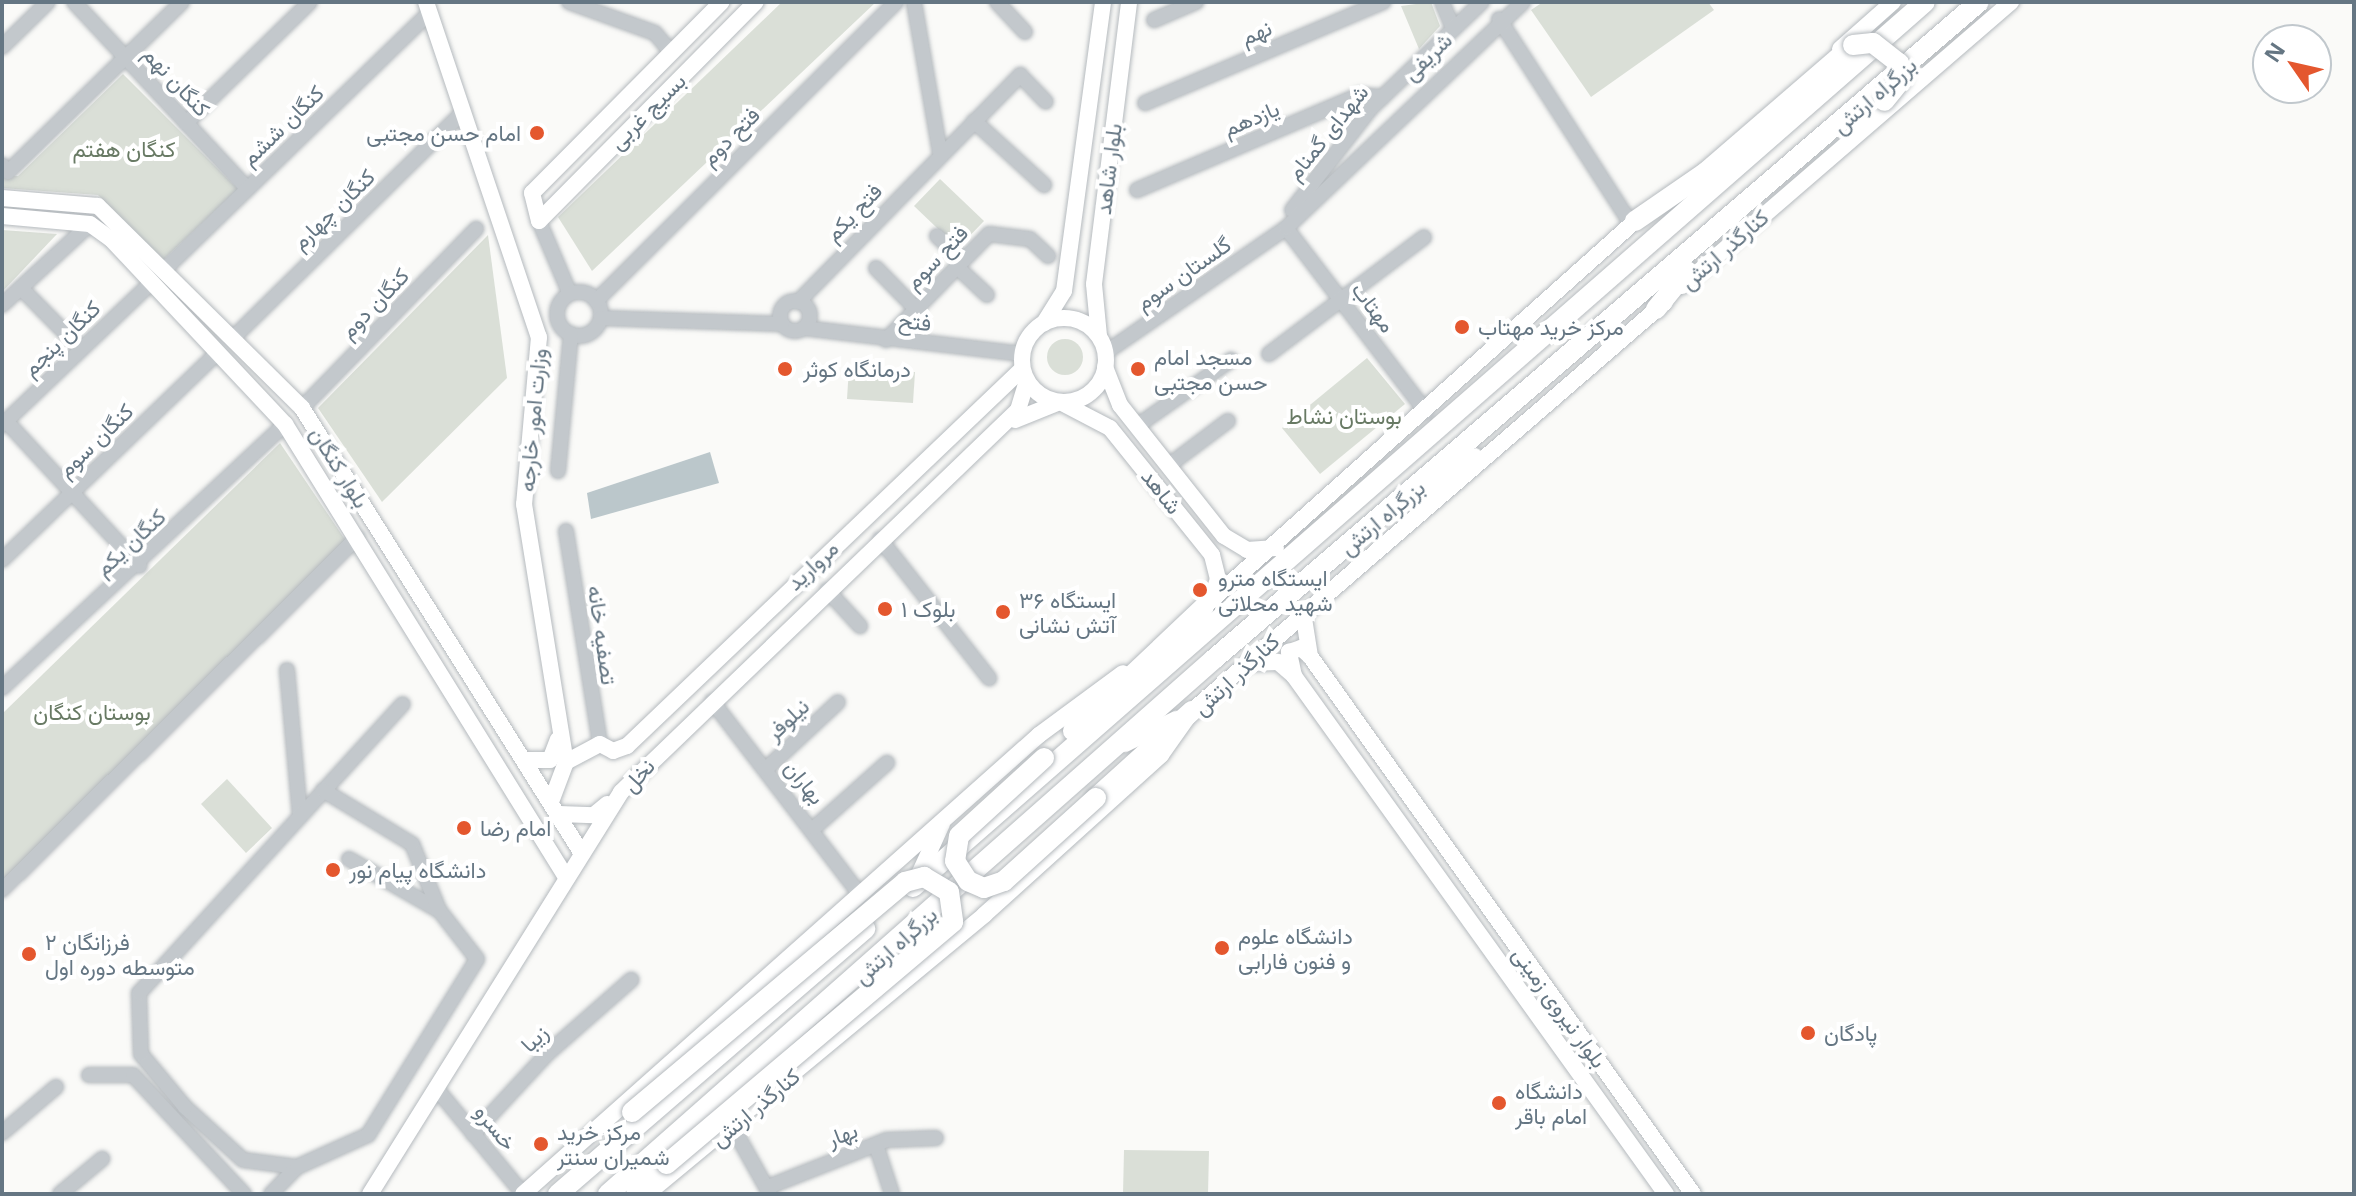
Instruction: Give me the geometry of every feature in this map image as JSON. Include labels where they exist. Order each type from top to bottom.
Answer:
[{"type":"highway","name":"بزرگراه ارتش","points":[[558,1194],[914,887],[1925,2]]},
{"type":"highway","name":"بزرگراه ارتش","points":[[608,1194],[1112,750],[1972,8]]},
{"type":"highway","points":[[1633,222],[1681,192],[1853,45],[1873,43],[1899,63],[1902,79],[1884,101],[1687,271],[1656,309]]},
{"type":"highway","points":[[1192,711],[998,885],[968,881],[955,861],[959,836],[1204,607]]},
{"type":"highway","points":[[540,1194],[632,1112],[905,882],[924,877],[949,892],[953,922],[667,1164],[636,1194]]},
{"type":"main road","name":"بسیج غربی","points":[[539,221],[532,193],[722,2]]},
{"type":"main road","name":"بسیج غربی","points":[[539,221],[756,2]]},
{"type":"main road","name":"بلوار شاهد","points":[[1044,323],[1064,291],[1103,2]]},
{"type":"main road","name":"بلوار شاهد","points":[[1099,336],[1094,284],[1129,2]]},
{"type":"main road","points":[[523,1194],[945,819],[1281,545],[1633,222],[1893,2]]},
{"type":"main road","name":"کنارگذر ارتش","points":[[647,1194],[1020,883],[1161,755],[1192,711],[1303,612],[1914,91],[2011,2]]},
{"type":"main road","name":"وزارت امور خارجه","points":[[428,7],[539,337],[524,504],[559,734],[566,762]]},
{"type":"main road","points":[[1914,91],[1972,8]]},
{"type":"main road","name":"بلوار کنگان","points":[[2,198],[98,206],[302,408],[581,852]]},
{"type":"main road","points":[[2,216],[90,224]]},
{"type":"main road","name":"بلوار کنگان","points":[[90,224],[151,283],[285,424],[555,849],[566,877]]},
{"type":"main road","points":[[151,283],[164,270]]},
{"type":"main road","points":[[996,431],[1060,402],[1088,394],[1105,360],[1099,336],[1068,318],[1044,323],[1024,368],[1060,402]]},
{"type":"main road","name":"شاهد","points":[[1105,360],[1114,395],[1224,536]]},
{"type":"main road","name":"نخل","points":[[370,1194],[621,792],[1027,399],[1024,368]]},
{"type":"main road","name":"مروارید","points":[[566,762],[600,744],[613,751],[627,746],[1024,368]]},
{"type":"main road","points":[[1367,529],[1553,399]]},
{"type":"main road","name":"شاهد","points":[[1060,402],[1110,428],[1208,549],[1218,583],[1204,607]]},
{"type":"main road","points":[[285,424],[302,408]]},
{"type":"main road","points":[[1208,549],[1223,550],[1224,536],[1251,551],[1281,545]]},
{"type":"main road","name":"بلوار نیروی زمینی","points":[[1303,612],[1310,656],[1693,1194]]},
{"type":"main road","points":[[1294,676],[1289,652],[1301,648],[1310,656]]},
{"type":"main road","points":[[1246,664],[1278,662],[1294,676]]},
{"type":"main road","name":"بلوار نیروی زمینی","points":[[1294,676],[1666,1194]]},
{"type":"main road","points":[[1112,750],[1192,711]]},
{"type":"main road","points":[[479,730],[500,720]]},
{"type":"main road","points":[[525,760],[550,760],[559,734]]},
{"type":"main road","points":[[566,762],[555,808],[594,815],[621,792]]},
{"type":"main road","points":[[914,887],[945,819]]},
{"type":"main road","points":[[1408,833],[1426,820]]},
{"type":"main road","points":[[555,849],[569,850],[567,829]]},
{"type":"street","points":[[2,47],[48,2]]},
{"type":"street","name":"کنگان نهم","points":[[74,2],[248,189]]},
{"type":"street","points":[[2,165],[8,172],[182,2]]},
{"type":"street","points":[[186,123],[310,2]]},
{"type":"street","points":[[569,2],[655,33],[672,53]]},
{"type":"street","name":"فتح دوم","points":[[596,301],[896,2]]},
{"type":"street","points":[[914,2],[940,153]]},
{"type":"street","points":[[997,2],[1025,32]]},
{"type":"street","points":[[1154,20],[1196,2]]},
{"type":"street","name":"نهم","points":[[1145,103],[1383,2]]},
{"type":"street","points":[[1442,2],[1453,28]]},
{"type":"street","name":"شهدای گمنام","points":[[1286,228],[1290,212],[1383,97],[1482,2]]},
{"type":"street","name":"شریفی","points":[[1286,228],[1499,19],[1523,2]]},
{"type":"street","name":"کنگان ششم","points":[[164,270],[428,7]]},
{"type":"street","points":[[1499,19],[1633,222]]},
{"type":"street","name":"فتح یکم","points":[[782,324],[785,305],[798,302],[940,153],[1020,75],[1046,102]]},
{"type":"street","name":"یازدهم","points":[[1137,190],[1360,95],[1383,97]]},
{"type":"street","name":"کنگان چهارم","points":[[233,338],[464,111]]},
{"type":"street","points":[[974,121],[1044,185]]},
{"type":"street","points":[[539,221],[570,294],[558,318],[571,334],[558,471]]},
{"type":"street","points":[[2,305],[90,224]]},
{"type":"street","name":"مهتاب","points":[[1286,228],[1426,412]]},
{"type":"street","name":"گلستان سوم","points":[[1105,360],[1286,228]]},
{"type":"street","name":"کنگان دوم","points":[[302,408],[476,229]]},
{"type":"street","name":"فتح سوم","points":[[886,340],[989,234],[1030,239],[1048,256]]},
{"type":"street","points":[[937,236],[987,295]]},
{"type":"street","points":[[1269,354],[1342,302],[1424,237]]},
{"type":"street","points":[[876,268],[916,309]]},
{"type":"street","name":"کنگان پنجم","points":[[4,423],[151,283]]},
{"type":"street","points":[[21,288],[81,349]]},
{"type":"street","points":[[570,294],[596,301],[601,318]]},
{"type":"street","points":[[798,302],[809,311],[804,328]]},
{"type":"street","points":[[571,334],[590,333],[601,318]]},
{"type":"street","points":[[601,318],[782,324]]},
{"type":"street","name":"فتح","points":[[782,324],[886,340],[1024,368]]},
{"type":"street","name":"کنگان سوم","points":[[2,560],[218,352]]},
{"type":"street","points":[[1137,426],[1231,360]]},
{"type":"street","points":[[1168,466],[1228,421]]},
{"type":"street","points":[[4,423],[140,566]]},
{"type":"street","name":"کنگان یکم","points":[[2,688],[140,566],[285,424]]},
{"type":"street","name":"تصفیه خانه","points":[[566,531],[600,744]]},
{"type":"street","points":[[2,890],[358,537]]},
{"type":"street","points":[[880,539],[989,678]]},
{"type":"street","points":[[827,590],[860,626]]},
{"type":"street","points":[[287,670],[300,816]]},
{"type":"street","name":"بهاران","points":[[712,701],[814,828],[859,893]]},
{"type":"street","name":"نیلوفر","points":[[766,769],[838,702]]},
{"type":"street","points":[[297,1167],[243,1160],[185,1107],[141,1054],[139,993],[403,704]]},
{"type":"street","points":[[814,828],[887,763]]},
{"type":"street","points":[[271,1194],[297,1167],[368,1135],[477,959],[439,910],[412,844],[323,790]]},
{"type":"street","points":[[349,859],[439,910]]},
{"type":"street","name":"زیبا","points":[[473,1134],[548,1053],[631,980]]},
{"type":"street","points":[[89,1075],[133,1075],[244,1194]]},
{"type":"street","points":[[2,1133],[56,1087]]},
{"type":"street","name":"خسرو","points":[[436,1088],[523,1194]]},
{"type":"street","points":[[732,1126],[769,1191]]},
{"type":"street","name":"بهار","points":[[769,1191],[876,1145],[936,1138]]},
{"type":"street","points":[[876,1145],[892,1194]]},
{"type":"street","points":[[60,1194],[102,1159]]},
{"type":"green space","points":[[782,2],[876,2],[592,271],[558,217]]},
{"type":"green space","points":[[1431,2],[1440,26],[1419,49],[1401,6]]},
{"type":"green space","points":[[1543,2],[1708,2],[1714,10],[1591,97],[1531,10]]},
{"type":"green space","name":"کنگان هفتم","points":[[123,74],[238,189],[163,260],[98,195],[2,188],[2,176],[18,176]]},
{"type":"green space","points":[[940,179],[984,221],[958,248],[914,206]]},
{"type":"green space","points":[[2,230],[57,234],[2,292]]},
{"type":"green space","points":[[488,235],[507,378],[382,502],[318,408]]},
{"type":"green space","points":[[1065,339],[1078,344],[1083,357],[1078,370],[1065,375],[1052,370],[1047,357],[1052,344]]},
{"type":"green space","name":"بوستان نشاط","points":[[1367,358],[1405,404],[1320,474],[1282,428]]},
{"type":"green space","points":[[849,368],[915,372],[913,403],[847,399]]},
{"type":"green space","name":"بوستان کنگان","points":[[280,443],[348,544],[2,882],[2,714]]},
{"type":"green space","points":[[227,779],[272,828],[246,853],[201,804]]},
{"type":"green space","points":[[1124,1150],[1209,1151],[1208,1194],[1123,1194]]},
{"type":"shaded area","points":[[710,452],[719,483],[591,519],[587,493]]},
{"type":"place","name":"امام حسن مجتبی","points":[[537,133]]},
{"type":"place","name":"مرکز خرید مهتاب","points":[[1462,327]]},
{"type":"place","name":"درمانگاه کوثر","points":[[785,369]]},
{"type":"place","name":"مسجد امام حسن مجتبی","points":[[1138,369]]},
{"type":"place","name":"ایستگاه مترو شهید محلاتی","points":[[1200,590]]},
{"type":"place","name":"۱ بلوک","points":[[885,609]]},
{"type":"place","name":"ایستگاه ۳۶ آتش نشانی","points":[[1003,612]]},
{"type":"place","name":"امام رضا","points":[[464,828]]},
{"type":"place","name":"دانشگاه پیام نور","points":[[333,870]]},
{"type":"place","name":"دانشگاه علوم و فنون فارابی","points":[[1222,948]]},
{"type":"place","name":"فرزانگان ۲ متوسطه دوره اول","points":[[29,954]]},
{"type":"place","name":"پادگان","points":[[1808,1033]]},
{"type":"place","name":"دانشگاه امام باقر","points":[[1499,1103]]},
{"type":"place","name":"مرکز خرید شمیران سنتر","points":[[541,1144]]}]
